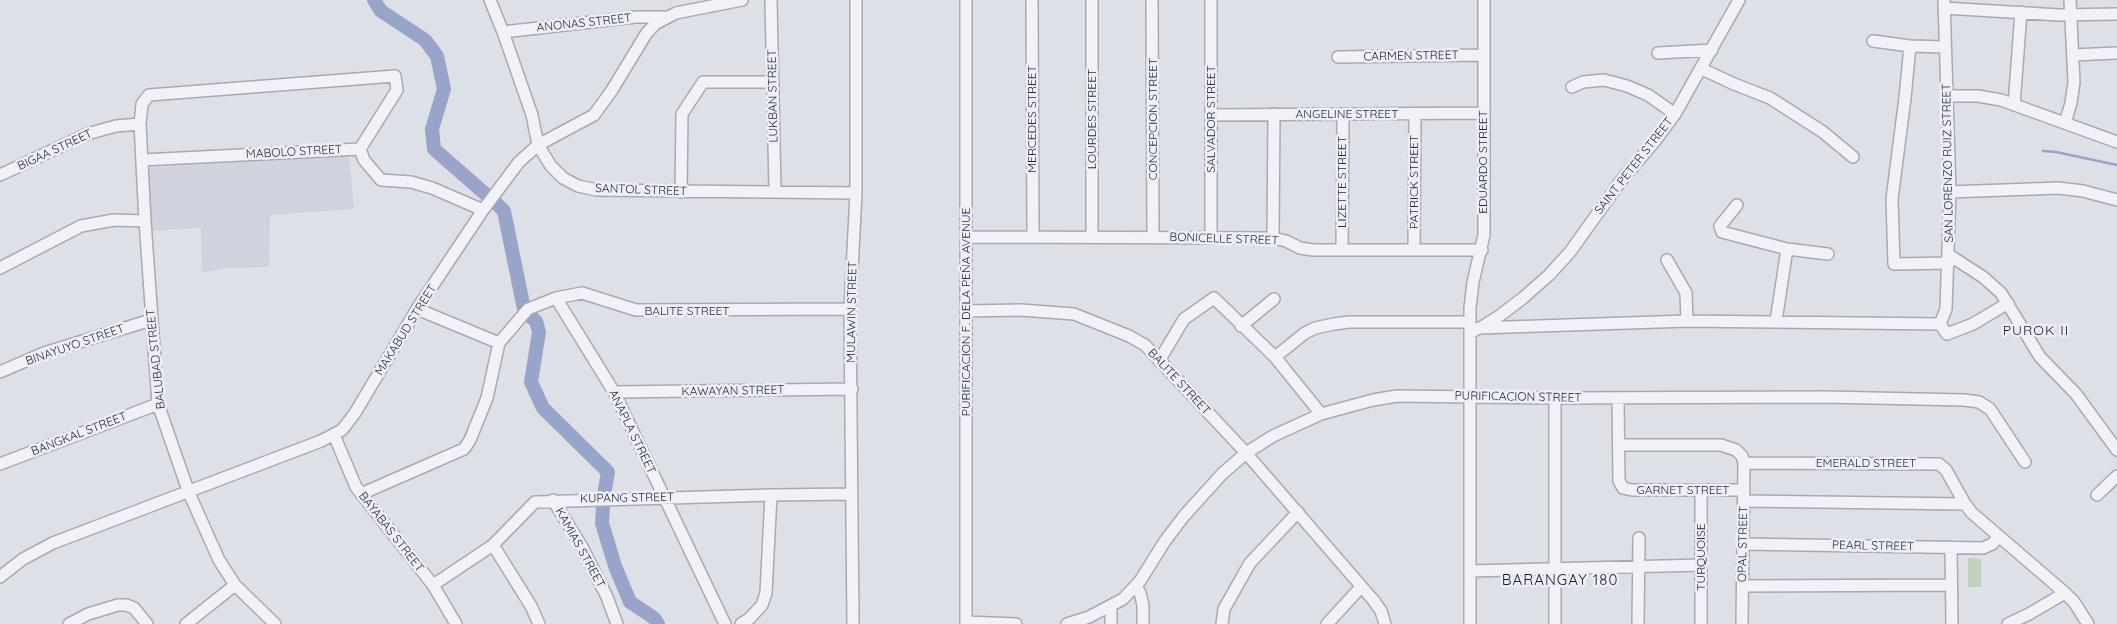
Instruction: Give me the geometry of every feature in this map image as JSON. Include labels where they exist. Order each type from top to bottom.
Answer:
[{"type":"street","name":"SANTOL STREET","points":[[490,0],[532,115],[538,145],[551,166],[563,178],[578,186],[597,190],[856,193]]},
{"type":"street","name":"MAKABUD STREET","points":[[0,577],[22,559],[53,543],[189,493],[334,435],[350,421],[417,309],[483,210],[519,162],[538,145],[594,115],[612,90],[646,34],[665,17],[688,9],[742,0]]},
{"type":"street","name":"LUKBAN STREET","points":[[771,0],[775,192]]},
{"type":"street","name":"MULAWIN STREET","points":[[853,624],[850,310],[856,193],[856,0]]},
{"type":"street","name":"PURIFICACION F. DELA PEÑA AVENUE","points":[[966,0],[966,623]]},
{"type":"street","name":"MERCEDES STREET","points":[[1032,0],[1033,237]]},
{"type":"street","name":"LOURDES STREET","points":[[1092,0],[1092,238]]},
{"type":"street","name":"CONCEPCION STREET","points":[[1152,0],[1153,238]]},
{"type":"street","name":"SALVADOR STREET","points":[[1211,0],[1211,238]]},
{"type":"street","name":"EDUARDO STREET","points":[[1470,624],[1473,282],[1484,235],[1484,0]]},
{"type":"street","name":"SAINT PETER STREET","points":[[1473,328],[1498,317],[1549,275],[1570,252],[1620,182],[1675,114],[1702,69],[1739,0]]},
{"type":"street","points":[[2065,123],[2073,93],[2070,0]]},
{"type":"street","points":[[1944,4],[2072,16],[2117,14]]},
{"type":"street","name":"SAN LORENZO RUIZ STREET","points":[[1940,324],[1946,309],[1950,192],[1944,4]]},
{"type":"street","points":[[2014,105],[2021,12]]},
{"type":"street","name":"ANONAS STREET","points":[[503,32],[636,17],[665,17]]},
{"type":"street","points":[[1873,41],[1910,46],[1945,47]]},
{"type":"street","points":[[1910,46],[1893,191],[1894,264],[1949,259],[1992,285],[2008,303],[2040,356],[2076,394],[2117,450]]},
{"type":"street","points":[[1658,52],[1712,50]]},
{"type":"street","points":[[2073,55],[2117,53]]},
{"type":"street","name":"CARMEN STREET","points":[[1338,57],[1484,55]]},
{"type":"street","points":[[1702,69],[1770,98],[1824,132],[1853,157]]},
{"type":"street","name":"BALUBAD STREET","points":[[275,624],[235,585],[218,560],[189,493],[158,404],[145,221],[140,124],[142,104],[149,95],[395,76],[397,90],[360,149]]},
{"type":"street","points":[[1572,87],[1583,82],[1604,80],[1648,95],[1675,114]]},
{"type":"street","points":[[681,192],[682,114],[703,82],[773,82]]},
{"type":"street","points":[[1947,96],[1978,96],[2014,105],[2117,142]]},
{"type":"street","points":[[1273,238],[1274,114]]},
{"type":"street","name":"LIZETTE STREET","points":[[1342,250],[1343,114]]},
{"type":"street","name":"PATRICK STREET","points":[[1414,114],[1414,250]]},
{"type":"street","name":"ANGELINE STREET","points":[[1211,115],[1483,114]]},
{"type":"street","name":"BIGAA STREET","points":[[0,175],[94,131],[116,126],[140,124]]},
{"type":"street","name":"MABOLO STREET","points":[[142,160],[360,149],[364,160],[381,180],[411,182],[432,188],[483,210]]},
{"type":"street","points":[[1950,192],[2058,188],[2083,191],[2117,200]]},
{"type":"street","points":[[1738,205],[1720,226],[1722,232],[1787,248],[1828,254]]},
{"type":"street","points":[[0,268],[81,226],[114,220],[145,221]]},
{"type":"street","name":"BONICELLE STREET","points":[[966,237],[1273,238],[1306,250],[1482,250]]},
{"type":"street","points":[[1776,320],[1787,248]]},
{"type":"street","points":[[1667,260],[1686,293],[1687,321]]},
{"type":"street","name":"BALITE STREET","points":[[361,494],[464,449],[470,440],[487,398],[499,343],[528,309],[556,298],[582,293],[644,311],[850,310]]},
{"type":"street","name":"ANAPLA STREET","points":[[556,298],[614,392],[724,624]]},
{"type":"street","points":[[1159,361],[1184,319],[1214,298],[1275,357],[1321,414]]},
{"type":"street","points":[[1241,326],[1274,299]]},
{"type":"street","points":[[1275,357],[1305,333],[1315,328],[1349,322],[1473,328],[1776,320],[1940,324],[1947,334],[1973,324],[2008,303]]},
{"type":"street","points":[[417,309],[499,343]]},
{"type":"street","name":"BALITE STREET","points":[[966,311],[1021,310],[1074,314],[1129,336],[1144,345],[1246,452],[1361,587]]},
{"type":"street","name":"BINAYUYO STREET","points":[[0,372],[44,352],[151,320]]},
{"type":"street","name":"KAWAYAN STREET","points":[[614,392],[852,389]]},
{"type":"street","name":"PURIFICACION STREET","points":[[1067,624],[1089,620],[1123,599],[1136,586],[1184,516],[1222,474],[1246,452],[1282,432],[1321,414],[1373,400],[1397,396],[1555,398],[1826,397],[1922,398],[1972,401],[1985,405],[1995,415],[2024,462]]},
{"type":"street","points":[[1555,398],[1555,624]]},
{"type":"street","points":[[1618,398],[1619,445],[1728,446],[1742,456],[1744,463]]},
{"type":"street","name":"BANGKAL STREET","points":[[0,464],[158,404]]},
{"type":"street","name":"BAYABAS STREET","points":[[334,435],[356,487],[433,585],[456,624]]},
{"type":"street","name":"GARNET STREET","points":[[1619,445],[1619,481],[1623,488],[1632,490],[1701,490],[1744,496],[1965,504]]},
{"type":"street","name":"OPAL STREET","points":[[1742,624],[1744,463]]},
{"type":"street","name":"EMERALD STREET","points":[[1744,463],[1939,464],[1946,470],[1965,504],[1980,521],[2065,593],[2074,602],[2088,624]]},
{"type":"street","points":[[2097,495],[2117,476]]},
{"type":"street","name":"TURQUOISE","points":[[1701,490],[1701,624]]},
{"type":"street","name":"KUPANG STREET","points":[[433,585],[493,545],[535,502],[553,500],[851,494]]},
{"type":"street","points":[[741,624],[762,605],[766,593],[771,495]]},
{"type":"street","name":"KAMIAS STREET","points":[[553,500],[582,547],[607,597],[617,624]]},
{"type":"street","points":[[1222,624],[1224,609],[1250,563],[1298,512]]},
{"type":"street","name":"PEARL STREET","points":[[1743,544],[1983,548],[1992,544],[1999,537]]},
{"type":"street","points":[[1638,624],[1639,538]]},
{"type":"street","points":[[493,545],[531,606],[539,624]]},
{"type":"street","points":[[1951,547],[1952,624]]},
{"type":"street","points":[[1470,570],[1701,565]]},
{"type":"street","points":[[186,624],[235,585]]},
{"type":"street","points":[[1743,586],[1951,585]]},
{"type":"street","points":[[1136,586],[1143,605],[1143,624]]},
{"type":"street","points":[[1327,624],[1361,587],[1381,611],[1385,624]]},
{"type":"street","points":[[2008,624],[2065,593]]},
{"type":"street","points":[[69,624],[88,614],[118,605],[126,605],[134,608],[147,624]]},
{"type":"street","points":[[1111,606],[1111,624]]},
{"type":"street","points":[[966,623],[1016,624]]},
{"type":"shaded area","points":[[349,155],[354,209],[270,215],[269,267],[226,268],[202,273],[201,228],[147,231],[145,168]]},
{"type":"green space","points":[[1968,558],[1981,559],[1981,587],[1968,587]]},
{"type":"waterway","points":[[374,0],[381,11],[425,40],[437,56],[444,89],[432,129],[434,149],[490,198]]},
{"type":"waterway","points":[[2043,151],[2117,165]]},
{"type":"waterway","points":[[496,203],[504,211],[524,309]]},
{"type":"waterway","points":[[527,314],[536,321],[539,332],[531,382],[543,408],[608,472],[604,495]]},
{"type":"waterway","points":[[603,507],[602,523],[615,566],[630,602],[654,618],[658,624]]},
{"type":"district","name":"PUROK II","points":[[2036,331]]},
{"type":"district","name":"BARANGAY 180","points":[[1560,580]]}]
